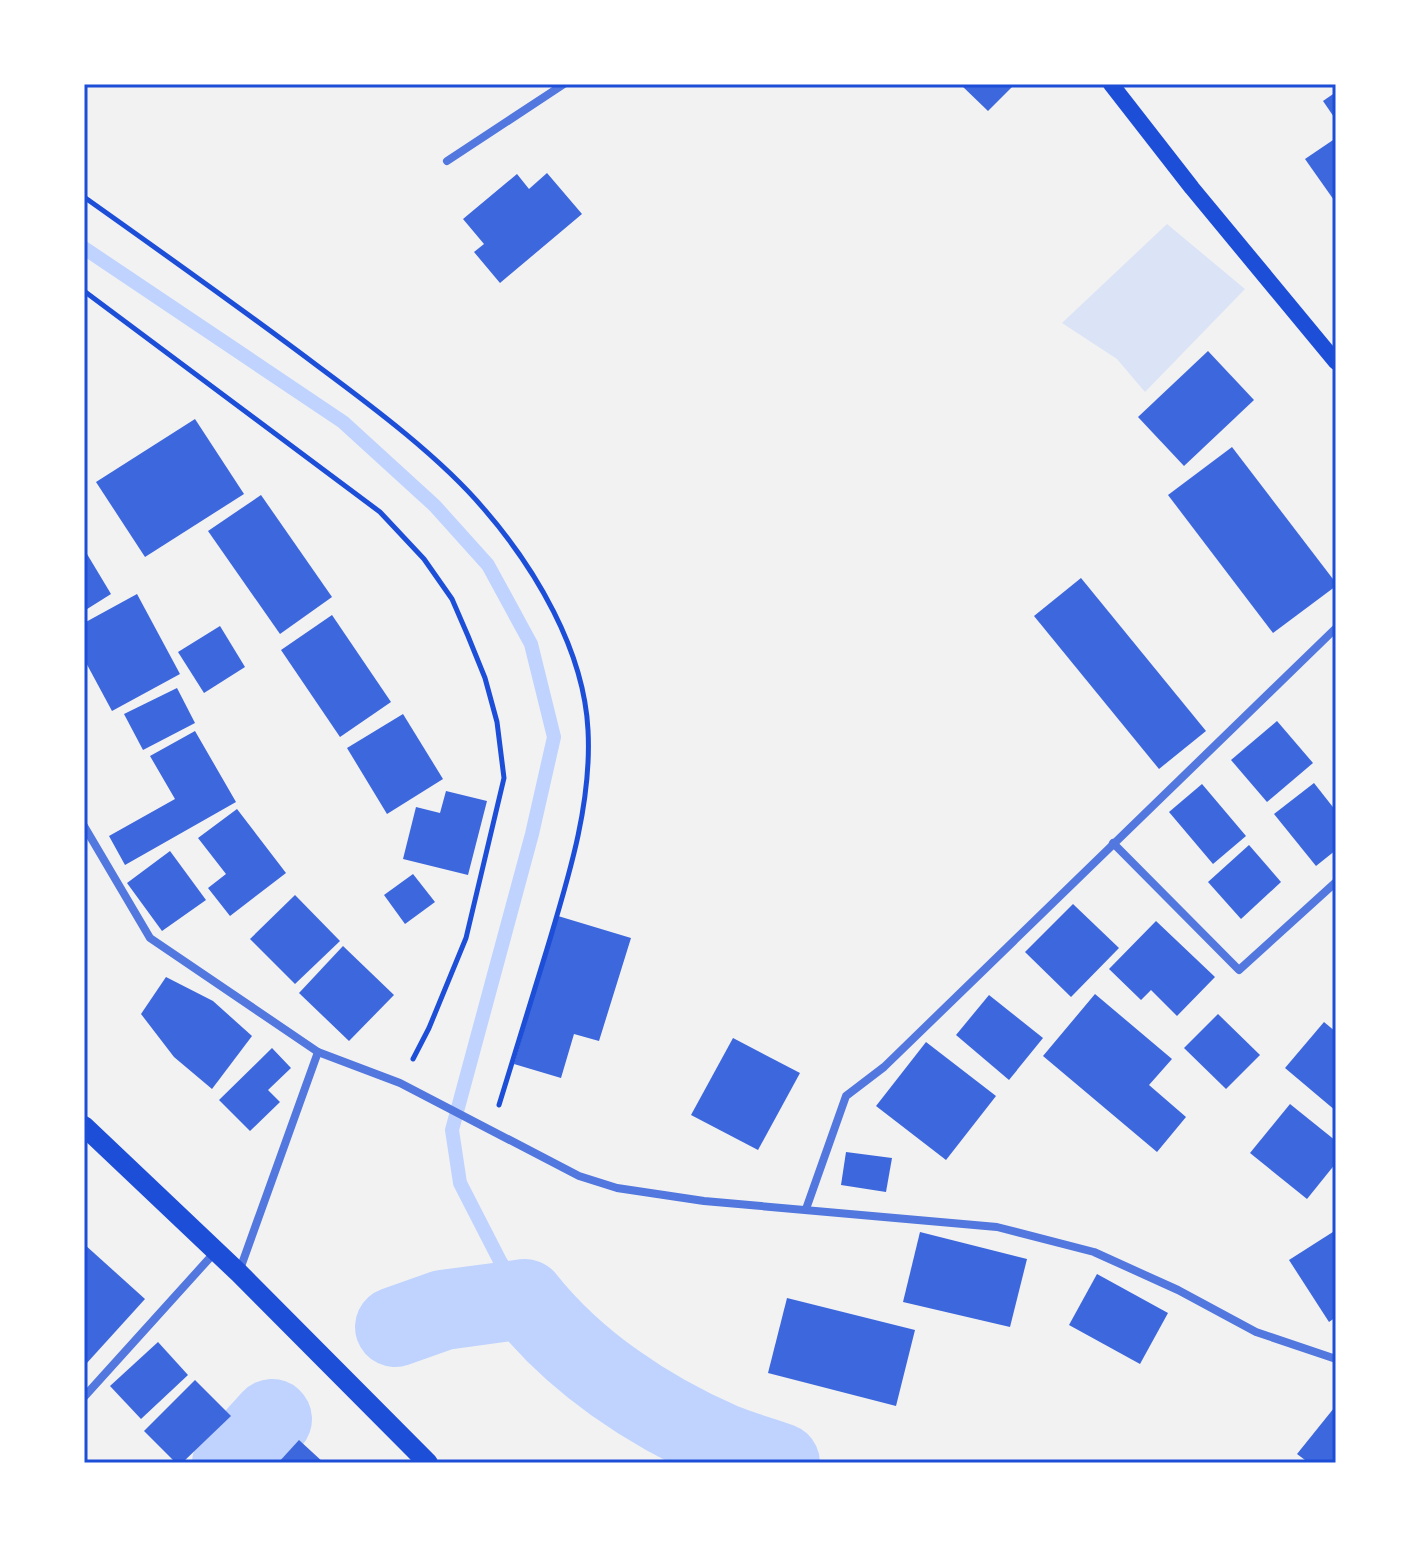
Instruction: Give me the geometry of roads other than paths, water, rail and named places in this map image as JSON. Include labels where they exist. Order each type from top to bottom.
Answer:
[{"type":"main road","points":[[1111,84],[1192,188],[1336,362]]},
{"type":"main road","points":[[84,1126],[239,1273],[428,1463]]},
{"type":"street","points":[[447,161],[564,84]]},
{"type":"street","points":[[806,1209],[846,1096],[884,1067],[1336,628]]},
{"type":"street","points":[[84,826],[150,938],[318,1052],[400,1083],[579,1176],[617,1188],[704,1201],[997,1227],[1094,1252],[1178,1290],[1256,1332],[1336,1359]]},
{"type":"street","points":[[1113,843],[1239,970],[1336,882]]},
{"type":"street","points":[[239,1273],[318,1052]]},
{"type":"street","points":[[84,1397],[216,1251]]},
{"type":"waterway","points":[[84,248],[343,422],[435,506],[488,565],[531,644],[554,737],[532,834],[452,1130],[460,1183],[500,1261],[525,1299]]},
{"type":"waterway","points":[[395,1327],[443,1310],[525,1299],[566,1344],[640,1400],[722,1443],[780,1463]]},
{"type":"waterway","points":[[232,1463],[272,1419]]}]
